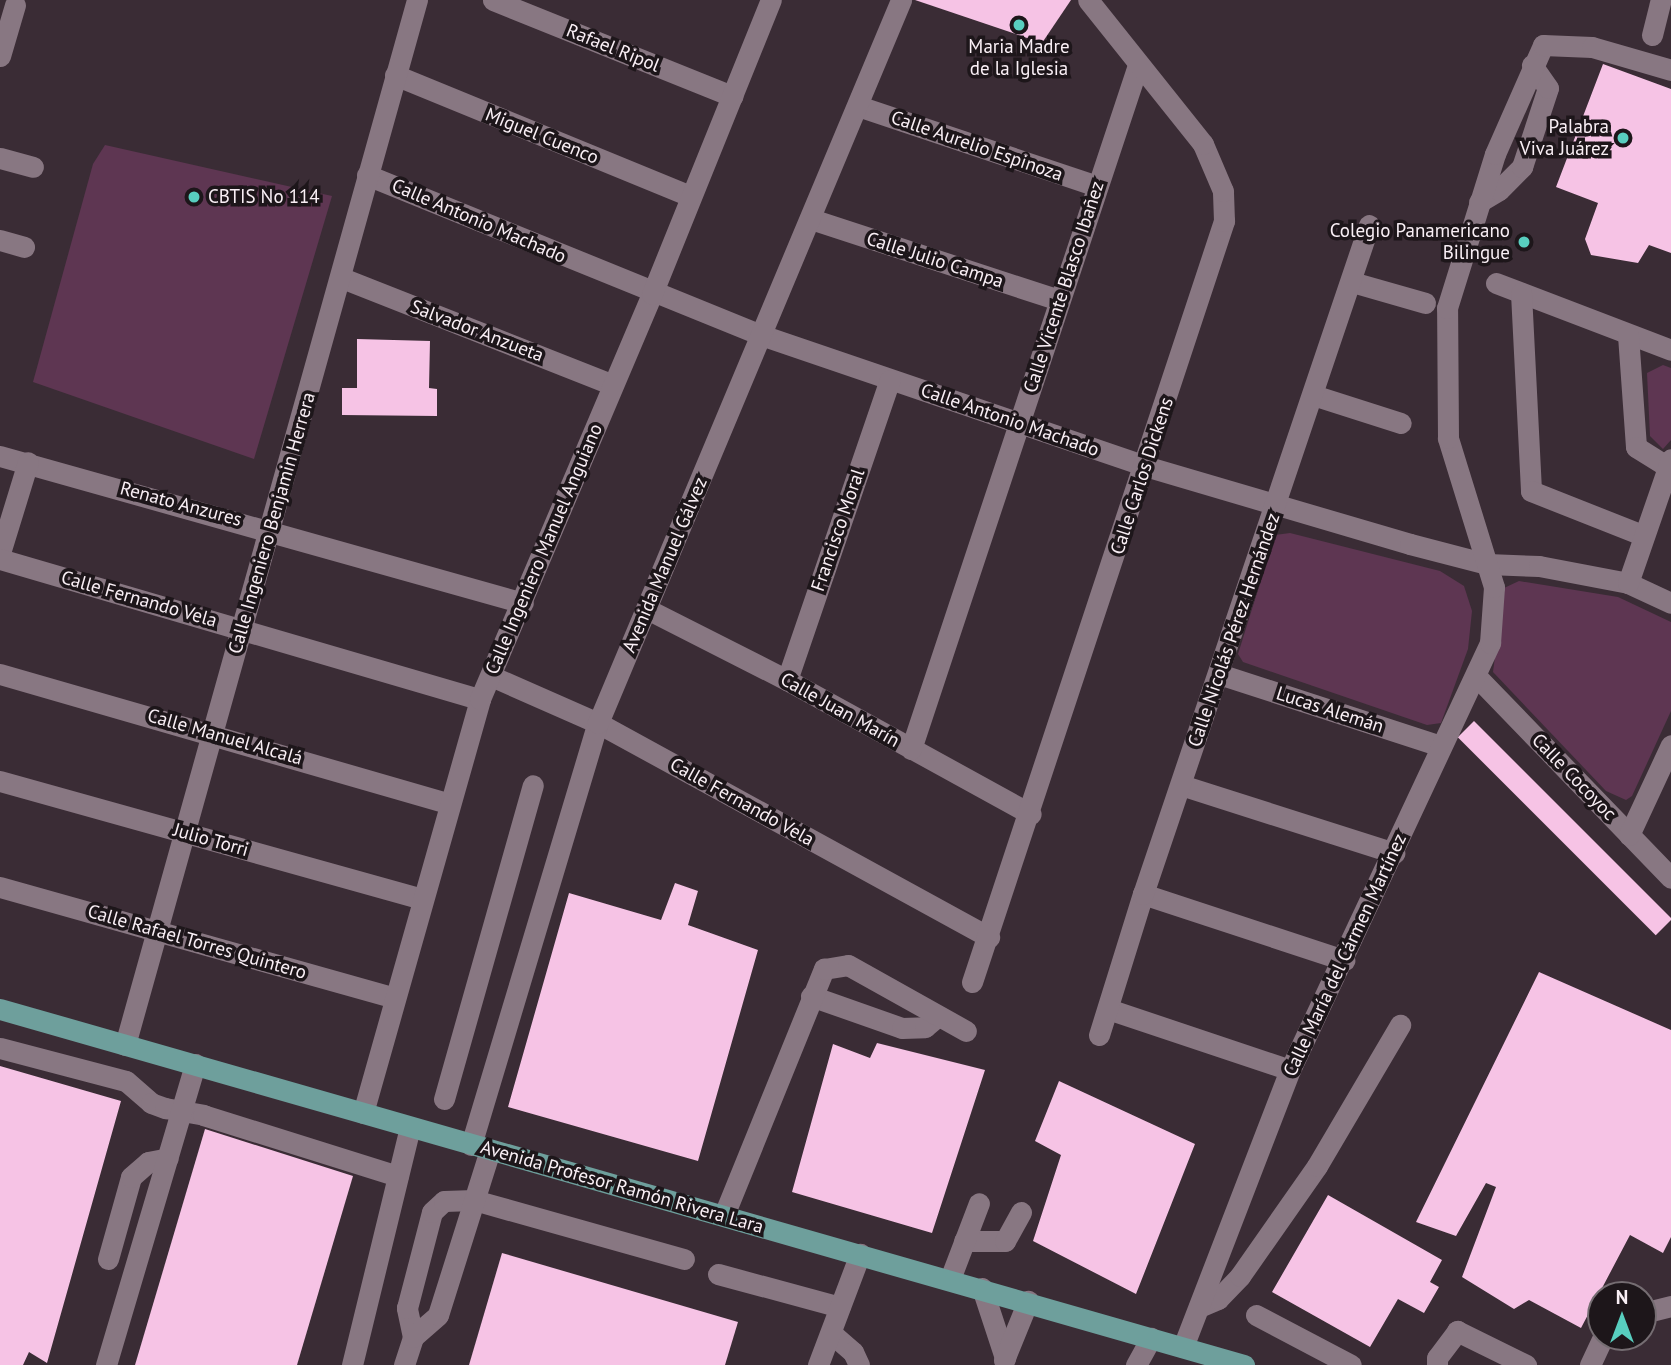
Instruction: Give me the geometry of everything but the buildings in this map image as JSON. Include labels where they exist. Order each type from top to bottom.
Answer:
[{"type":"main road","name":"Avenida Profesor Ramón Rivera Lara","points":[[0,1009],[1028,1301],[1184,1347],[1203,1359],[1244,1365]]},
{"type":"street","name":"Calle Ingeniero Benjamin Herrera","points":[[125,1045],[211,733],[342,278],[367,175],[417,0]]},
{"type":"street","name":"Rafael Ripol","points":[[493,0],[732,96]]},
{"type":"street","name":"Calle Ingeniero Manuel Anguiano","points":[[363,1113],[480,699],[652,294],[769,0]]},
{"type":"street","name":"Avenida Manuel Gálvez","points":[[413,1337],[438,1315],[474,1200],[480,1147],[530,946],[598,723],[901,0]]},
{"type":"street","name":"Calle Carlos Dickens","points":[[972,982],[1031,814],[1224,221],[1224,205],[1215,167],[1203,144],[1088,0]]},
{"type":"street","points":[[1652,35],[1664,3]]},
{"type":"street","points":[[0,56],[15,5]]},
{"type":"street","points":[[1479,202],[1499,190],[1522,167],[1548,88],[1535,57],[1561,43],[1592,47],[1671,70]]},
{"type":"street","name":"Calle María del Cármen Martínez","points":[[1184,1347],[1290,1070],[1394,853],[1441,746],[1477,677],[1490,643],[1494,617],[1494,587],[1448,438],[1447,308],[1479,202],[1535,57]]},
{"type":"street","name":"Calle Vicente Blasco Ibañez","points":[[911,749],[1138,65]]},
{"type":"street","name":"Miguel Cuenco","points":[[395,75],[690,196]]},
{"type":"street","name":"Calle Aurelio Espinoza","points":[[858,106],[1097,186]]},
{"type":"street","points":[[0,158],[33,167]]},
{"type":"street","name":"Calle Antonio Machado","points":[[367,175],[652,294],[761,335],[1145,466],[1487,564],[1539,566],[1628,583],[1671,603]]},
{"type":"street","name":"Calle Julio Campa","points":[[811,219],[1059,300]]},
{"type":"street","name":"Calle Nicolás Pérez Hernández","points":[[1099,1035],[1143,894],[1352,282],[1369,225]]},
{"type":"street","points":[[0,240],[24,247]]},
{"type":"street","name":"Salvador Anzueta","points":[[342,278],[613,384]]},
{"type":"street","points":[[1352,282],[1425,303]]},
{"type":"street","points":[[1496,283],[1671,350]]},
{"type":"street","points":[[1521,293],[1527,499],[1642,535]]},
{"type":"street","points":[[1628,335],[1636,447],[1670,463],[1642,535],[1628,583]]},
{"type":"street","name":"Francisco Moral","points":[[787,680],[890,380]]},
{"type":"street","points":[[1313,394],[1401,423]]},
{"type":"street","name":"Renato Anzures","points":[[0,456],[271,529],[523,603]]},
{"type":"street","points":[[0,553],[28,462]]},
{"type":"street","name":"Calle Fernando Vela","points":[[0,559],[480,699]]},
{"type":"street","name":"Calle Juan Marín","points":[[647,609],[787,680],[1031,814]]},
{"type":"street","name":"Calle Manuel Alcalá","points":[[0,674],[450,804]]},
{"type":"street","name":"Lucas Alemán","points":[[1219,674],[1441,746]]},
{"type":"street","name":"Calle Fernando Vela","points":[[491,676],[598,723],[989,937]]},
{"type":"street","name":"Calle Cocoyoc","points":[[1477,677],[1671,878]]},
{"type":"street","points":[[1629,835],[1671,745]]},
{"type":"street","name":"Julio Torri","points":[[0,781],[422,899]]},
{"type":"street","points":[[444,1099],[493,936],[533,785]]},
{"type":"street","points":[[1181,785],[1394,853]]},
{"type":"street","name":"Calle Rafael Torres Quintero","points":[[0,887],[395,998]]},
{"type":"street","points":[[1143,894],[1344,960]]},
{"type":"street","points":[[493,936],[530,946]]},
{"type":"street","points":[[724,1215],[811,996],[824,970],[838,964],[966,1031]]},
{"type":"street","points":[[811,996],[902,1028],[925,1027],[939,1016]]},
{"type":"street","points":[[1108,1009],[1290,1070]]},
{"type":"street","points":[[1199,1307],[1218,1299],[1248,1265],[1317,1166],[1400,1025]]},
{"type":"street","points":[[0,1048],[126,1082],[151,1103],[398,1176]]},
{"type":"street","points":[[106,1365],[195,1064]]},
{"type":"street","points":[[352,1365],[410,1127]]},
{"type":"street","points":[[108,1259],[131,1177],[148,1162],[169,1158]]},
{"type":"street","points":[[404,1365],[413,1337],[407,1308],[432,1212],[444,1201],[474,1200],[684,1259]]},
{"type":"street","points":[[950,1279],[979,1203]]},
{"type":"street","points":[[964,1241],[1005,1241],[1021,1212]]},
{"type":"street","points":[[818,1365],[860,1254]]},
{"type":"street","points":[[718,1274],[840,1307]]},
{"type":"street","points":[[982,1288],[1003,1362]]},
{"type":"street","points":[[1003,1362],[1028,1301]]},
{"type":"street","points":[[1256,1315],[1351,1365]]},
{"type":"street","points":[[1437,1365],[1437,1358],[1458,1331],[1526,1365]]},
{"type":"street","points":[[831,1333],[853,1352],[859,1365]]},
{"type":"street","points":[[1136,1365],[1151,1338]]},
{"type":"shaded area","points":[[105,145],[332,196],[254,459],[33,382],[93,164]]},
{"type":"shaded area","points":[[1663,365],[1671,368],[1671,440],[1663,449],[1650,436],[1647,373]]},
{"type":"shaded area","points":[[1290,533],[1440,571],[1464,586],[1472,611],[1468,649],[1441,723],[1427,725],[1243,662],[1238,654],[1275,535]]},
{"type":"shaded area","points":[[1519,581],[1618,597],[1671,622],[1671,711],[1632,796],[1626,800],[1606,791],[1493,672],[1504,588]]},
{"type":"place","name":"Maria Madre de la Iglesia","points":[[1019,25]]},
{"type":"place","name":"Palabra Viva Juárez","points":[[1623,138]]},
{"type":"place","name":"CBTIS No 114","points":[[194,197]]},
{"type":"place","name":"Colegio Panamericano Bilingue","points":[[1524,242]]}]
